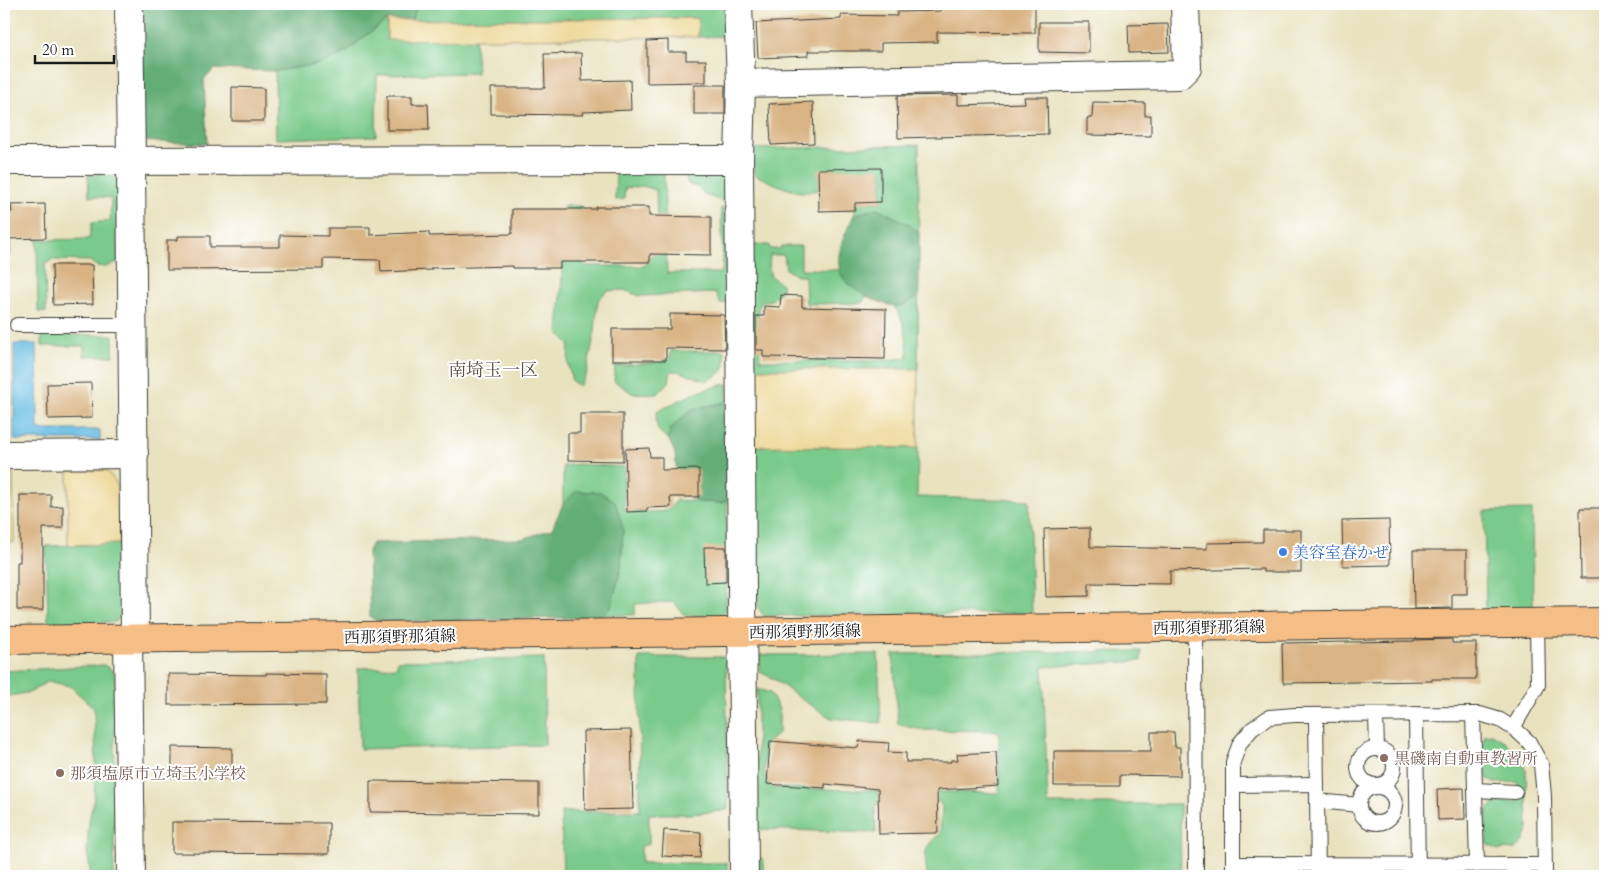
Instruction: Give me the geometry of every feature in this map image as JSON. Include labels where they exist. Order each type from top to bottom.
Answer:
[{"type":"main road","name":"西那須野那須線","points":[[4,640],[1605,622]]},
{"type":"street","points":[[129,4],[134,454],[131,876]]},
{"type":"street","points":[[738,4],[741,83],[739,160],[744,876]]},
{"type":"street","points":[[741,83],[1180,75],[1187,67],[1185,4]]},
{"type":"street","points":[[4,161],[739,160]]},
{"type":"street","points":[[4,455],[134,454]]},
{"type":"lane","points":[[16,325],[133,326]]},
{"type":"lane","points":[[1512,728],[1538,685],[1537,623]]},
{"type":"lane","points":[[1195,627],[1196,876]]},
{"type":"lane","points":[[1376,714],[1377,749]]},
{"type":"lane","points":[[1416,714],[1418,870]]},
{"type":"lane","points":[[1473,714],[1477,865]]},
{"type":"lane","points":[[1473,714],[1480,714],[1500,720],[1512,728],[1529,742],[1541,764],[1544,796],[1545,870],[1477,865],[1418,870],[1233,870],[1233,762],[1240,743],[1252,729],[1269,717],[1473,714]]},
{"type":"lane","points":[[1316,715],[1318,870]]},
{"type":"lane","points":[[1377,749],[1371,750],[1362,756],[1358,766],[1359,772],[1365,781],[1370,784],[1377,786],[1383,788],[1389,792],[1395,802],[1392,815],[1377,824],[1366,820],[1362,816],[1359,805],[1362,795],[1372,788],[1377,786],[1386,782],[1394,768],[1391,757],[1377,749]]},
{"type":"lane","points":[[1233,785],[1316,784]]},
{"type":"lane","points":[[1475,790],[1515,792]]},
{"type":"lane","points":[[1317,801],[1359,805]]},
{"type":"green space","points":[[139,4],[419,4],[411,20],[387,20],[348,51],[320,64],[275,71],[215,69],[204,79],[207,144],[139,141]]},
{"type":"green space","points":[[419,4],[724,4],[725,36],[698,37],[697,18],[411,20]]},
{"type":"green space","points":[[387,20],[387,39],[475,39],[477,73],[377,75],[376,136],[276,139],[275,71],[320,64],[348,51]]},
{"type":"green space","points":[[919,145],[918,369],[751,369],[751,245],[769,245],[770,249],[781,249],[781,246],[801,246],[801,269],[852,270],[855,203],[881,202],[881,171],[841,184],[809,192],[801,192],[790,190],[754,174],[752,149]],"holes":[[[770,255],[784,255],[786,269],[796,276],[805,276],[806,304],[862,303],[867,295],[881,297],[890,303],[896,309],[903,324],[908,358],[870,361],[760,360],[758,308],[763,301],[772,300],[782,290],[782,284],[771,277],[769,269]]]},
{"type":"green space","points":[[616,172],[664,173],[667,273],[720,273],[723,267],[721,208],[726,209],[727,303],[720,303],[716,293],[639,296],[624,290],[607,291],[598,300],[595,331],[586,375],[579,386],[572,381],[568,364],[569,344],[558,332],[562,280],[563,206],[581,206],[578,260],[586,266],[645,266],[653,254],[658,240],[656,190],[643,186],[625,188],[624,199],[615,200]]},
{"type":"green space","points":[[720,172],[725,176],[727,203],[705,195],[699,188],[688,184],[685,173]]},
{"type":"green space","points":[[110,173],[118,180],[118,262],[106,267],[96,266],[90,261],[53,260],[45,264],[46,312],[38,312],[37,240],[89,239],[92,223],[110,221],[111,198],[89,196],[88,175]]},
{"type":"green space","points":[[877,208],[910,225],[919,233],[919,296],[901,306],[883,303],[864,295],[848,284],[840,271],[840,249],[854,215]]},
{"type":"green space","points":[[4,241],[10,241],[11,254],[4,260]]},
{"type":"green space","points":[[42,335],[113,335],[113,356],[84,356],[84,346],[42,346]]},
{"type":"green space","points":[[671,351],[725,351],[723,371],[706,381],[678,371],[671,371],[669,382],[658,394],[632,393],[614,381],[615,366],[663,362],[670,358]]},
{"type":"green space","points":[[727,384],[727,402],[692,409],[671,428],[668,438],[661,433],[656,424],[657,412],[700,391]]},
{"type":"green space","points":[[727,402],[727,500],[722,503],[698,502],[678,489],[675,453],[668,438],[671,428],[692,409]]},
{"type":"green space","points":[[754,446],[918,448],[917,497],[1029,500],[1032,613],[764,616],[757,606]]},
{"type":"green space","points":[[577,464],[624,467],[624,509],[628,510],[664,511],[668,510],[676,500],[722,503],[727,500],[726,611],[721,616],[684,615],[674,602],[635,604],[635,615],[602,615],[611,607],[621,568],[623,528],[576,491],[563,504],[563,466]]},
{"type":"green space","points":[[576,491],[600,492],[615,501],[623,529],[621,567],[611,607],[601,617],[379,622],[370,617],[368,551],[372,543],[522,539],[552,529],[563,504]]},
{"type":"green space","points":[[1532,510],[1533,610],[1486,611],[1484,511]]},
{"type":"green space","points":[[120,544],[122,614],[116,622],[48,623],[46,546]]},
{"type":"green space","points":[[1141,651],[1141,661],[1043,667],[1048,804],[1180,804],[1181,876],[927,876],[927,847],[940,834],[942,807],[939,801],[881,801],[875,807],[876,833],[757,829],[757,689],[770,693],[779,709],[779,733],[765,745],[764,773],[771,788],[999,793],[999,731],[922,730],[898,724],[893,654]]},
{"type":"green space","points":[[878,654],[881,723],[831,718],[774,679],[760,672],[759,655]]},
{"type":"green space","points":[[639,657],[726,657],[728,809],[690,814],[649,814],[649,844],[641,846],[641,863],[727,863],[728,876],[563,876],[561,812],[640,811]]},
{"type":"green space","points":[[544,658],[545,745],[360,749],[358,668],[397,667],[397,661]]},
{"type":"green space","points":[[104,665],[113,671],[115,679],[114,876],[91,876],[87,851],[89,821],[94,799],[96,762],[94,708],[70,686],[48,681],[31,692],[4,697],[4,671]]},
{"type":"green space","points":[[1492,734],[1506,742],[1526,770],[1528,831],[1523,843],[1515,849],[1498,850],[1488,845],[1486,816],[1488,811],[1495,804],[1501,802],[1519,801],[1518,782],[1494,783],[1487,778],[1483,743],[1485,735]]},
{"type":"green space","points":[[763,858],[763,876],[756,876],[756,859]]},
{"type":"sand","points":[[698,18],[698,37],[387,40],[387,20]]},
{"type":"sand","points":[[751,369],[918,369],[918,448],[754,446]]},
{"type":"sand","points":[[4,468],[13,468],[14,542],[4,542]]},
{"type":"sand","points":[[106,470],[117,484],[120,544],[68,545],[68,471]]},
{"type":"water","points":[[14,344],[37,344],[38,430],[100,430],[100,440],[14,440]]},
{"type":"building","points":[[941,4],[1035,4],[1035,33],[937,32],[937,42],[881,43],[881,51],[808,51],[808,56],[758,58],[756,23],[841,19],[841,15],[897,16],[897,12],[941,11]]},
{"type":"building","points":[[1039,22],[1089,22],[1089,53],[1039,52]]},
{"type":"building","points":[[1168,24],[1169,52],[1129,53],[1128,25]]},
{"type":"building","points":[[668,40],[668,52],[686,52],[686,60],[706,60],[706,82],[647,83],[647,41]]},
{"type":"building","points":[[581,53],[582,81],[630,80],[631,110],[582,112],[583,115],[491,114],[491,88],[545,88],[544,54]]},
{"type":"building","points":[[694,85],[725,85],[725,114],[694,114]]},
{"type":"building","points":[[232,87],[264,88],[264,121],[232,121]]},
{"type":"building","points":[[958,95],[958,105],[1025,103],[1024,97],[1047,97],[1048,134],[898,138],[897,96]]},
{"type":"building","points":[[387,96],[412,96],[412,104],[428,104],[429,130],[387,130]]},
{"type":"building","points":[[813,102],[814,143],[771,145],[769,104]]},
{"type":"building","points":[[1093,102],[1145,103],[1145,116],[1151,115],[1151,136],[1087,135],[1087,118],[1092,118]]},
{"type":"building","points":[[881,168],[881,202],[855,203],[855,210],[819,211],[818,169]]},
{"type":"building","points":[[45,204],[46,238],[4,239],[4,212],[12,212],[11,205]]},
{"type":"building","points":[[596,207],[649,207],[649,216],[711,217],[711,255],[650,254],[650,262],[560,262],[560,268],[513,268],[513,266],[431,268],[431,270],[381,272],[380,260],[323,259],[323,269],[167,270],[167,240],[178,240],[178,236],[210,236],[210,247],[280,247],[280,235],[328,236],[328,228],[345,227],[370,227],[370,235],[429,232],[429,236],[512,234],[512,209],[596,209]]},
{"type":"building","points":[[52,265],[92,265],[93,304],[53,305]]},
{"type":"building","points":[[781,295],[802,296],[802,307],[886,309],[885,359],[763,357],[763,350],[756,350],[756,316],[764,316],[764,306],[780,307]]},
{"type":"building","points":[[670,314],[724,315],[725,349],[666,348],[666,360],[612,360],[612,329],[670,329]]},
{"type":"building","points":[[91,383],[92,418],[48,419],[47,384]]},
{"type":"building","points":[[580,414],[623,414],[623,461],[568,460],[568,433],[580,433]]},
{"type":"building","points":[[649,448],[650,457],[662,457],[662,470],[699,469],[699,497],[670,497],[671,507],[647,508],[647,511],[627,512],[625,449]]},
{"type":"building","points":[[20,495],[51,495],[51,507],[63,506],[63,528],[43,528],[43,610],[17,610],[17,562],[20,562]]},
{"type":"building","points":[[1580,508],[1605,508],[1605,578],[1581,578]]},
{"type":"building","points":[[1389,520],[1390,565],[1343,566],[1342,521]]},
{"type":"building","points":[[1090,528],[1090,547],[1207,549],[1207,543],[1263,542],[1263,530],[1301,530],[1301,572],[1263,572],[1263,569],[1170,571],[1170,584],[1089,583],[1089,596],[1046,597],[1044,529]]},
{"type":"building","points":[[704,547],[726,547],[726,582],[705,583]]},
{"type":"building","points":[[1413,550],[1467,550],[1467,594],[1452,594],[1452,608],[1414,609]]},
{"type":"building","points":[[1452,639],[1452,643],[1476,643],[1476,679],[1283,683],[1282,643]]},
{"type":"building","points":[[266,673],[326,674],[326,704],[168,705],[168,674],[266,675]]},
{"type":"building","points":[[631,730],[633,809],[585,810],[583,731]]},
{"type":"building","points":[[1151,732],[1174,732],[1175,747],[1180,747],[1180,776],[1120,775],[1120,786],[1054,786],[1054,751],[1151,751]]},
{"type":"building","points":[[770,741],[858,748],[859,741],[889,743],[888,752],[906,753],[906,762],[951,762],[951,760],[958,760],[957,754],[996,752],[998,786],[937,790],[938,833],[879,834],[878,789],[825,784],[825,788],[767,784]]},
{"type":"building","points":[[172,747],[232,748],[232,778],[172,778]]},
{"type":"building","points":[[370,781],[539,783],[539,814],[370,812]]},
{"type":"building","points":[[1464,788],[1465,819],[1438,820],[1437,789]]},
{"type":"building","points":[[172,822],[329,823],[329,854],[172,853]]},
{"type":"building","points":[[664,830],[701,832],[700,858],[662,856]]},
{"type":"place","name":"美容室春かぜ","points":[[1283,552]]},
{"type":"place","name":"黒磯南自動車教習所","points":[[1384,758]]},
{"type":"place","name":"那須塩原市立埼玉小学校","points":[[60,773]]},
{"type":"district","name":"南埼玉一区","points":[[493,370]]}]
